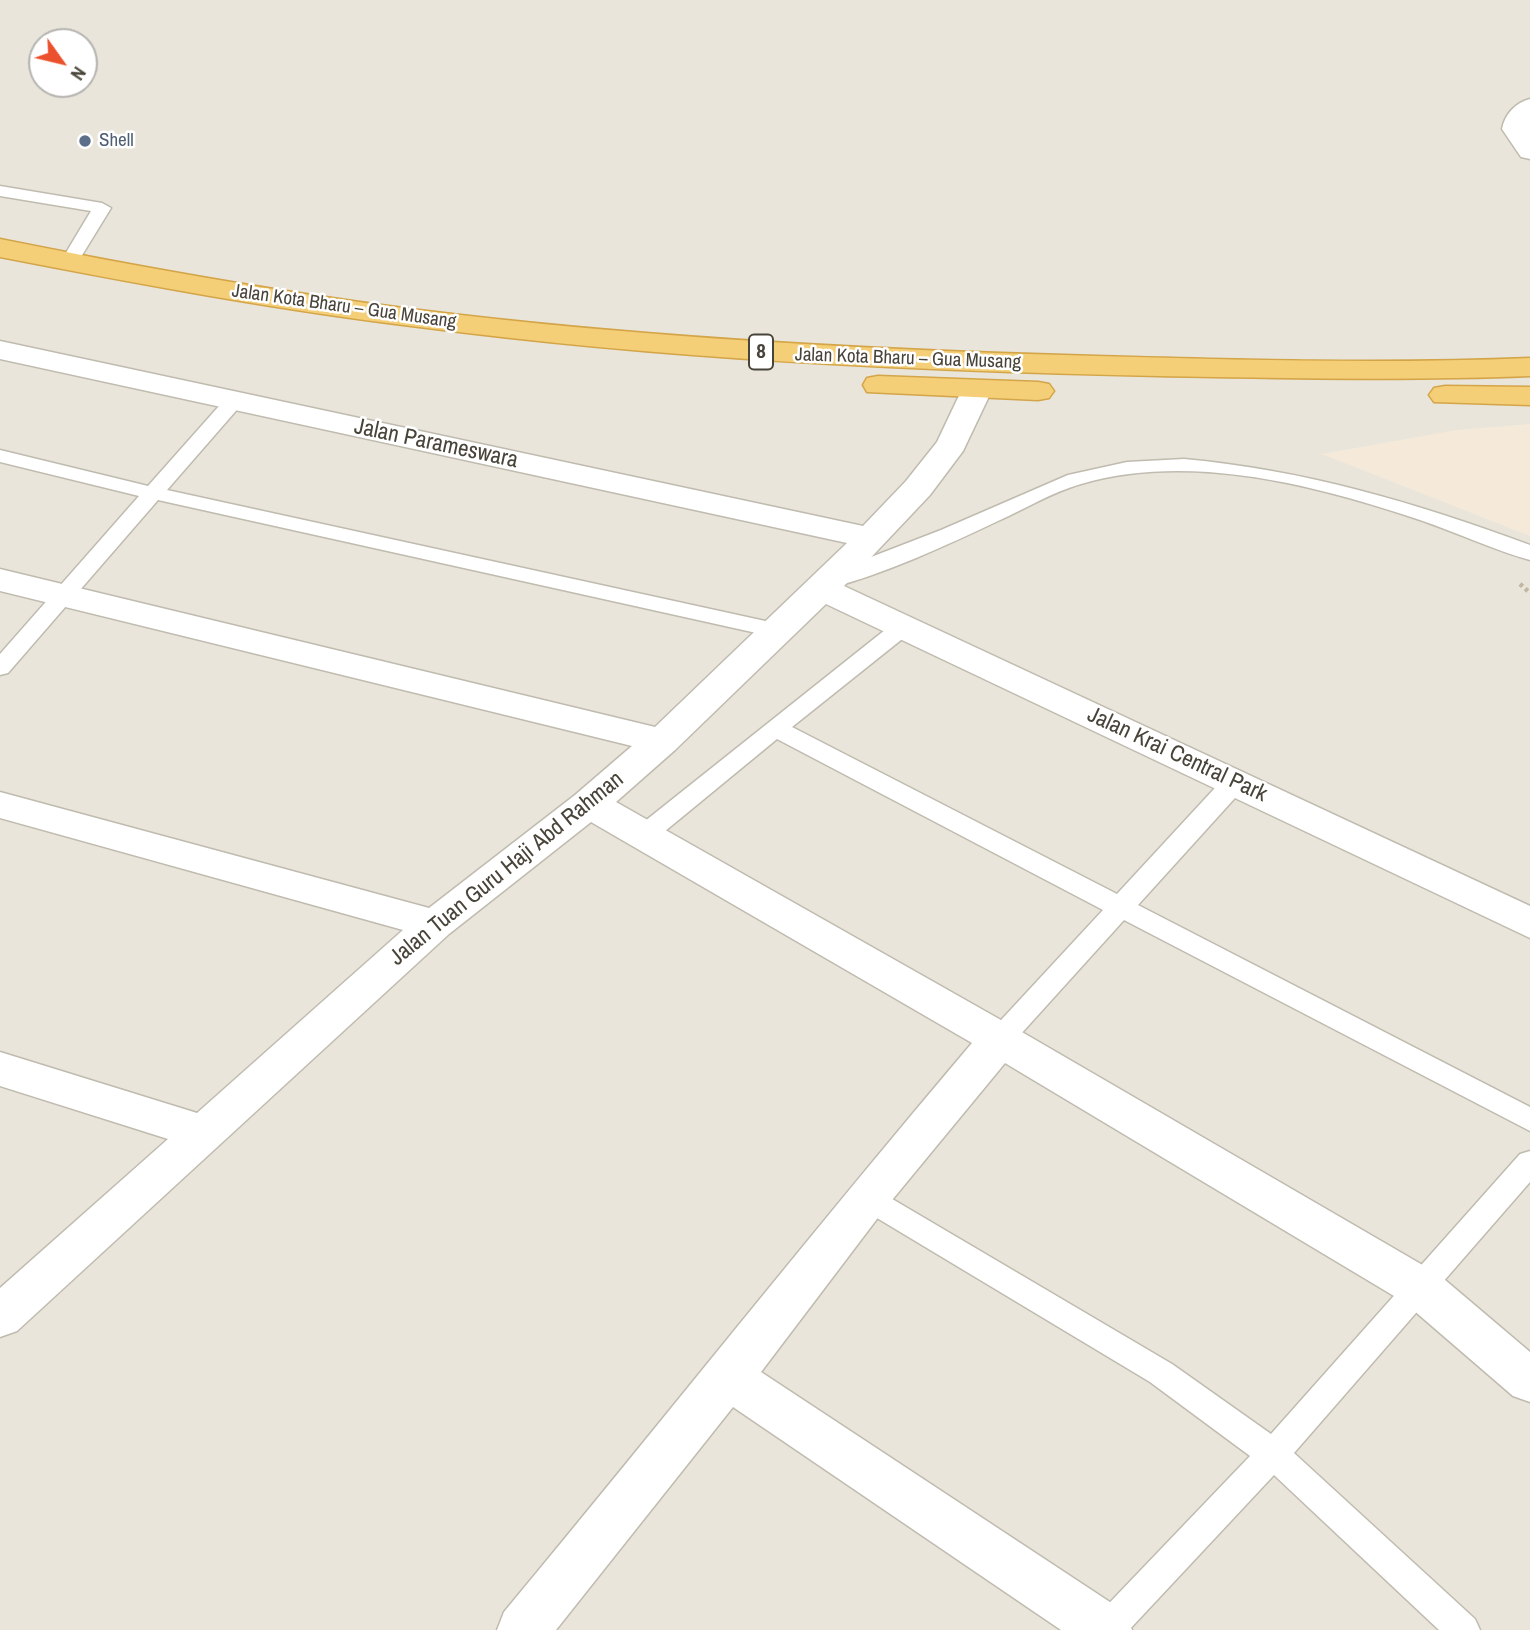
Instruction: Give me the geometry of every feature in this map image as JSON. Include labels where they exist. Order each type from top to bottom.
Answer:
[{"type":"highway","name":"Jalan Kota Bharu – Gua Musang","points":[[0,247],[364,312],[516,331],[804,355],[987,363],[1275,369],[1530,367]]},
{"type":"highway","name":"Jalan Kota Bharu – Gua Musang","points":[[0,274],[227,313],[508,353],[776,380],[976,390],[1530,396]]},
{"type":"street","points":[[1530,107],[1517,119],[1515,129],[1530,151]]},
{"type":"street","name":"Jalan Parameswara","points":[[0,350],[872,538]]},
{"type":"street","name":"Jalan Tuan Guru Haji Abd Rahman","points":[[0,1317],[435,924],[589,804],[662,741],[779,631],[872,538],[952,444],[976,390]]},
{"type":"street","points":[[0,580],[662,741]]},
{"type":"street","name":"Jalan Krai Central Park","points":[[826,585],[903,627],[1530,923]]},
{"type":"street","points":[[589,804],[1000,1039],[1421,1288],[1530,1381]]},
{"type":"street","points":[[0,805],[435,924]]},
{"type":"street","points":[[523,1630],[729,1377],[867,1198],[1000,1039]]},
{"type":"street","points":[[0,1069],[202,1132]]},
{"type":"street","points":[[729,1377],[1106,1630]]},
{"type":"lane","points":[[0,191],[102,208],[70,261]]},
{"type":"lane","points":[[0,668],[234,401]]},
{"type":"lane","points":[[0,456],[153,493],[779,631]]},
{"type":"lane","points":[[826,585],[904,555],[1075,479],[1125,468],[1180,466],[1250,473],[1328,487],[1400,507],[1530,553]]},
{"type":"lane","points":[[644,835],[903,627]]},
{"type":"lane","points":[[775,728],[1530,1120]]},
{"type":"lane","points":[[1000,1039],[1235,782]]},
{"type":"lane","points":[[1106,1630],[1273,1454],[1530,1162]]},
{"type":"lane","points":[[867,1198],[1161,1373],[1273,1454],[1463,1630]]},
{"type":"shaded area","points":[[0,0],[1530,0],[1530,1630],[0,1630]]},
{"type":"shaded area","points":[[1530,424],[1530,536],[1322,454],[1457,430]]},
{"type":"place","name":"Shell","points":[[85,141]]}]
